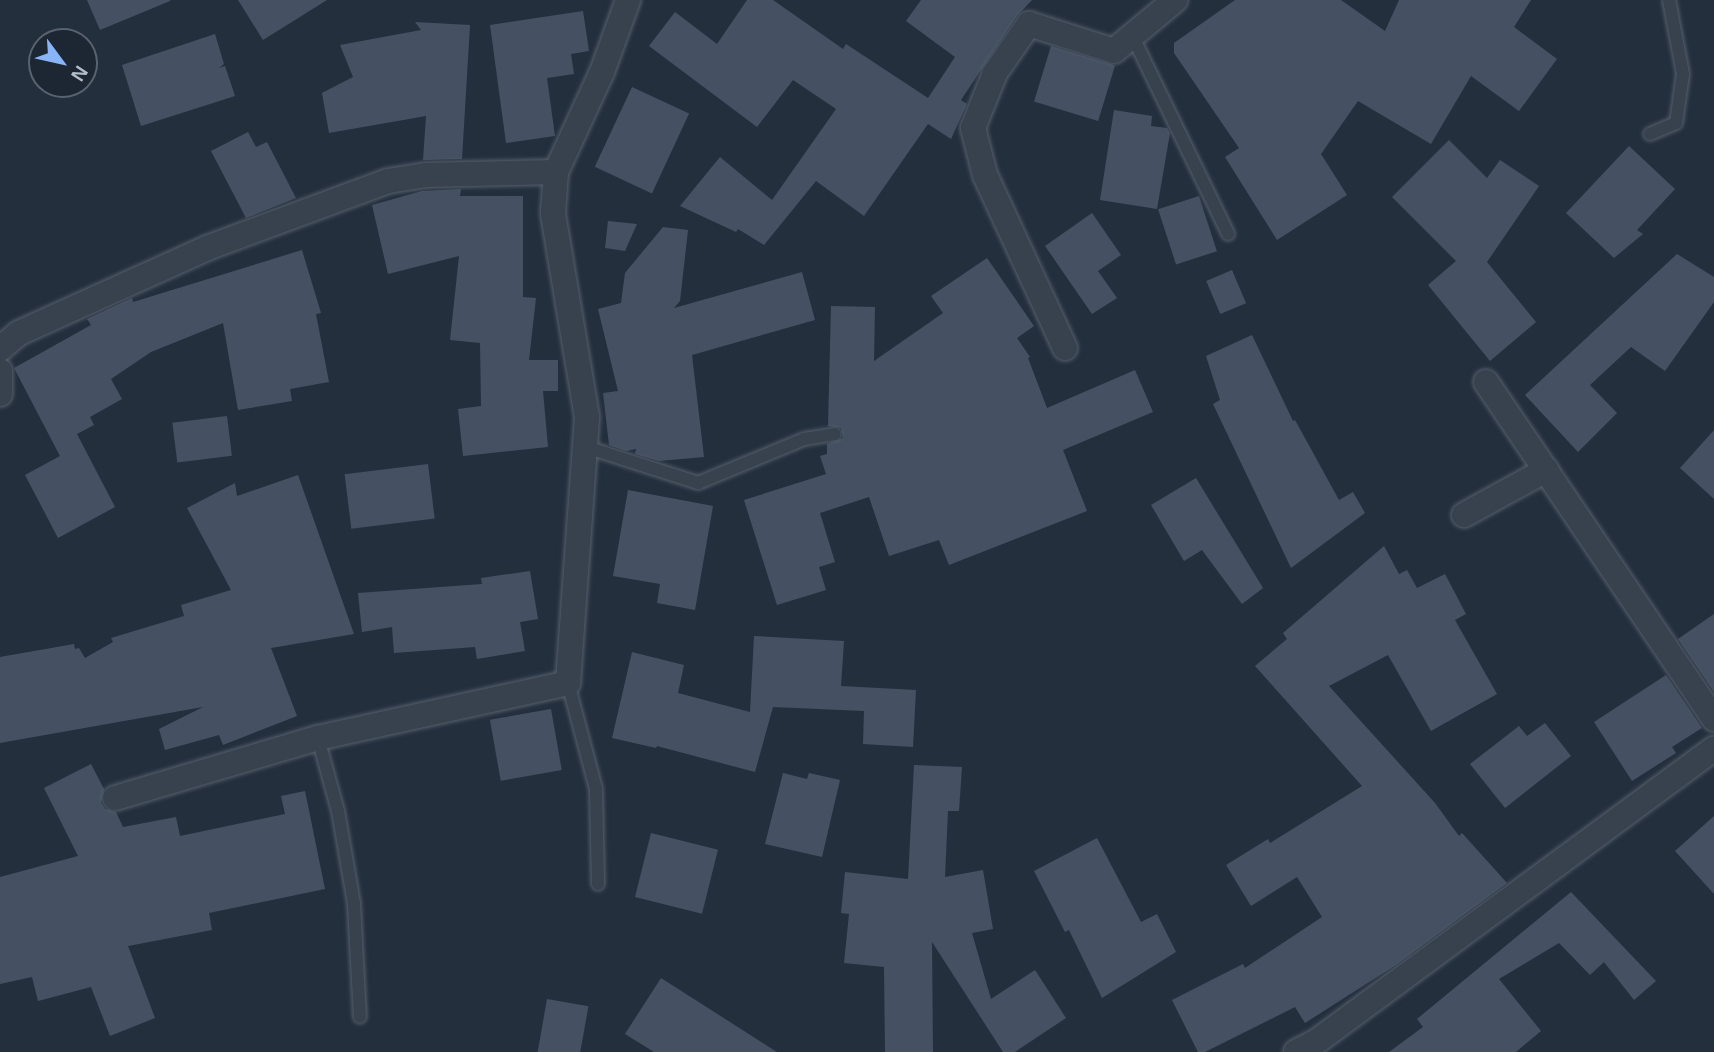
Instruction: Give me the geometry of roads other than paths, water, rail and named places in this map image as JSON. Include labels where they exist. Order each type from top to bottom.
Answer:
[{"type":"street","points":[[115,798],[318,738],[568,683],[587,417],[553,213],[556,172],[602,72],[628,0]]},
{"type":"street","points":[[1065,348],[985,175],[973,128],[995,73],[1029,24],[1114,51],[1175,0]]},
{"type":"street","points":[[0,349],[19,333],[207,248],[388,181],[426,175],[556,172]]},
{"type":"street","points":[[0,370],[0,394]]},
{"type":"street","points":[[1486,383],[1714,719]]},
{"type":"street","points":[[1464,515],[1546,470]]},
{"type":"street","points":[[1296,1052],[1316,1042],[1714,749]]},
{"type":"lane","points":[[1650,134],[1675,123],[1683,74],[1669,0]]},
{"type":"lane","points":[[1132,36],[1228,234]]},
{"type":"lane","points":[[586,447],[698,483],[804,439],[835,434]]},
{"type":"lane","points":[[568,683],[596,789],[598,884]]},
{"type":"lane","points":[[318,738],[338,811],[354,904],[360,1017]]}]
